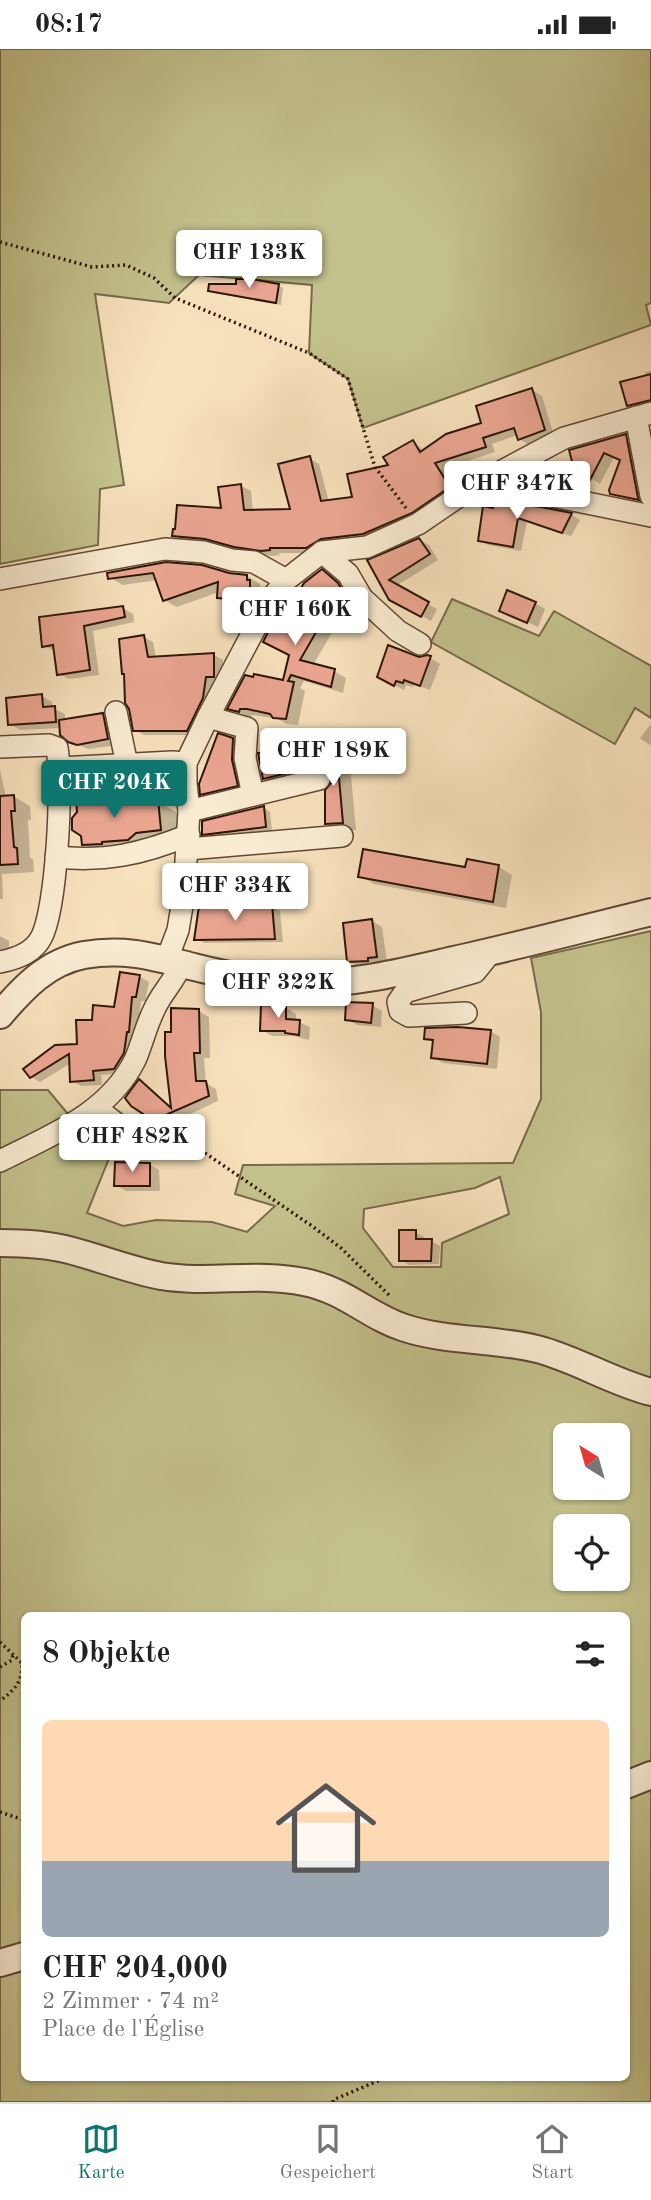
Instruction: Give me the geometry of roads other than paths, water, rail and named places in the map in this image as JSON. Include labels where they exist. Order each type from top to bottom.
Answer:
[{"type":"street","points":[[0,1161],[68,1127],[113,1093],[134,1061],[155,1007],[177,975],[174,961],[188,842],[186,763],[270,600],[286,580],[322,552],[367,547],[418,524],[474,486],[565,438],[643,415],[651,496]]},
{"type":"street","points":[[474,486],[542,494],[651,516]]},
{"type":"street","points":[[0,579],[165,549],[204,552],[232,560],[254,562],[286,580]]},
{"type":"street","points":[[322,552],[348,574],[362,598],[398,631],[420,644]]},
{"type":"street","points":[[116,712],[127,765]]},
{"type":"street","points":[[208,717],[247,728],[245,758],[253,795]]},
{"type":"street","points":[[0,747],[49,745],[57,748],[60,768],[57,856],[42,936],[27,952],[14,960],[0,962]]},
{"type":"street","points":[[60,768],[186,763]]},
{"type":"street","points":[[189,811],[319,779]]},
{"type":"street","points":[[57,856],[83,859],[130,855],[188,842],[342,836]]},
{"type":"street","points":[[0,1016],[20,992],[47,970],[72,958],[103,953],[139,954],[249,978],[305,983],[380,977],[651,912]]},
{"type":"street","points":[[466,1013],[409,1016],[400,1011],[398,1002],[405,992],[475,972],[491,952]]},
{"type":"street","points":[[96,1108],[125,1131],[190,1142]]},
{"type":"street","points":[[0,1243],[44,1245],[161,1276],[279,1277],[307,1282],[339,1293],[412,1331],[441,1338],[538,1349],[565,1357],[651,1392]]},
{"type":"street","points":[[630,1783],[651,1775]]},
{"type":"street","points":[[0,1963],[21,1957]]}]
